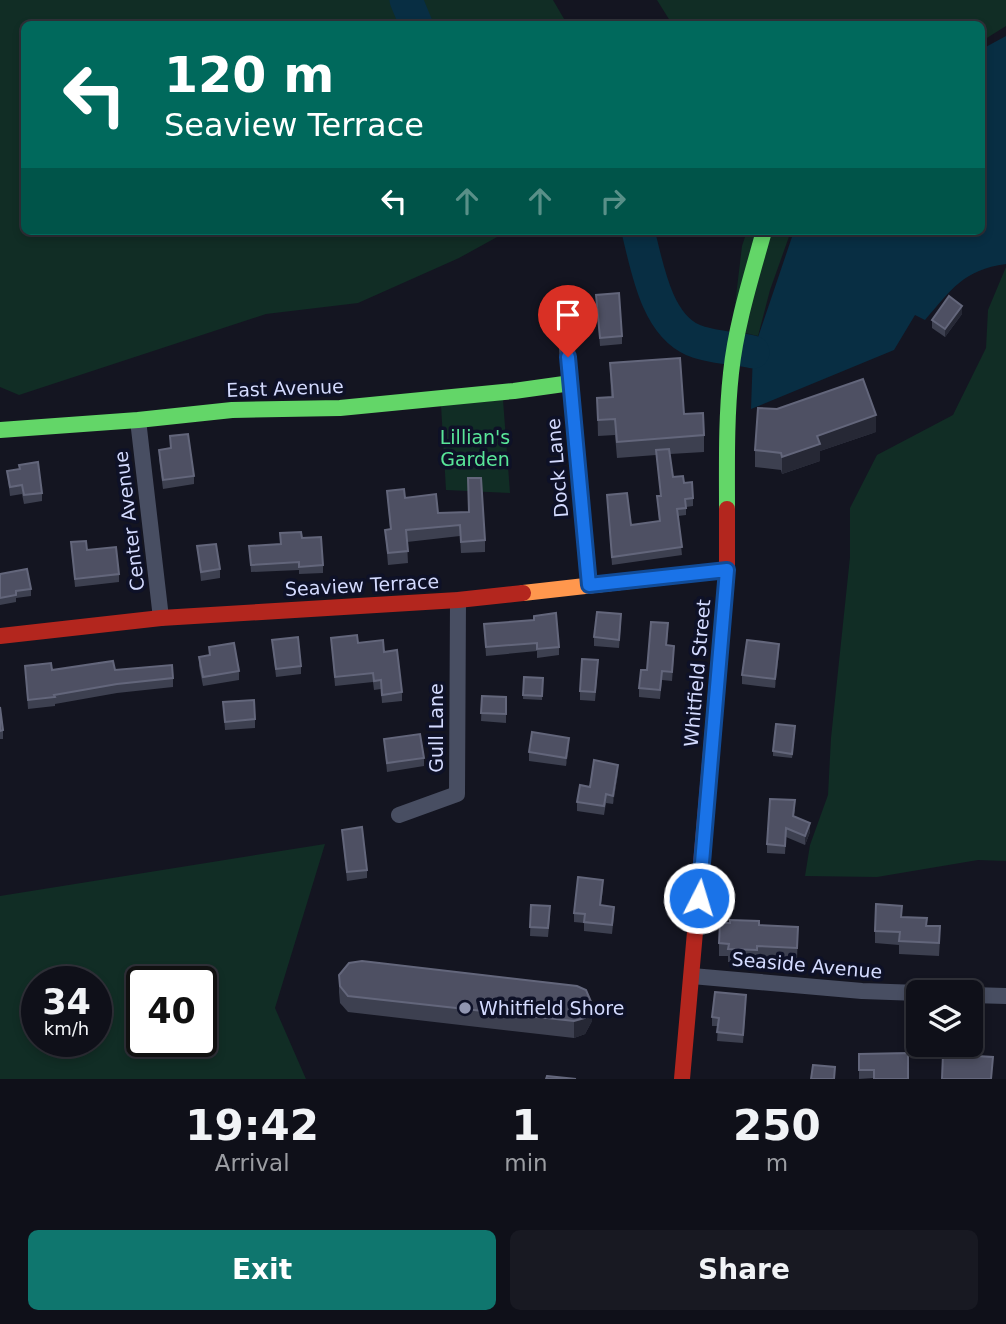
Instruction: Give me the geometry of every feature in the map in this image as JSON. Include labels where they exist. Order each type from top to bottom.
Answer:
[{"type":"street","name":"Whitfield Street","points":[[682,1079],[727,570],[727,426],[731,371],[738,330],[763,235]]},
{"type":"street","name":"Dock Lane","points":[[563,306],[589,585]]},
{"type":"street","name":"East Avenue","points":[[0,430],[232,410],[340,408],[571,383]]},
{"type":"street","name":"Center Avenue","points":[[138,420],[161,618]]},
{"type":"street","name":"Seaview Terrace","points":[[0,636],[161,618],[458,600],[727,570]]},
{"type":"street","name":"Gull Lane","points":[[399,815],[457,794],[458,600]]},
{"type":"street","name":"Seaside Avenue","points":[[692,976],[906,993]]},
{"type":"street","points":[[983,995],[1006,996]]},
{"type":"green space","points":[[0,0],[553,0],[565,21],[21,21],[21,235],[501,235],[459,258],[358,303],[266,314],[19,395],[0,387]]},
{"type":"green space","points":[[657,0],[1006,0],[1006,26],[985,39],[985,21],[670,21]]},
{"type":"green space","points":[[746,235],[790,235],[770,290],[758,336],[732,330]]},
{"type":"green space","points":[[1006,267],[1006,861],[978,860],[877,877],[805,876],[810,845],[828,795],[831,738],[850,557],[850,508],[877,455],[953,415],[986,348],[988,310]]},
{"type":"green space","name":"Lillian's Garden","points":[[503,400],[510,493],[446,490],[441,405]]},
{"type":"green space","points":[[325,844],[275,1008],[306,1079],[0,1079],[0,896]]},
{"type":"water","points":[[1006,36],[1006,264],[969,276],[951,290],[925,320],[915,315],[894,350],[751,409],[753,352],[793,235],[985,235],[985,47]]},
{"type":"building","points":[[619,293],[622,336],[600,338],[596,295]]},
{"type":"building","points":[[949,296],[962,306],[945,329],[932,320]]},
{"type":"building","points":[[680,358],[684,414],[703,413],[704,435],[617,442],[615,419],[598,420],[597,398],[613,397],[610,363]]},
{"type":"building","points":[[863,379],[876,415],[817,436],[820,444],[782,457],[781,453],[755,450],[758,408],[777,409]]},
{"type":"building","points":[[188,434],[194,476],[163,480],[159,450],[171,448],[170,436]]},
{"type":"building","points":[[669,449],[673,477],[683,476],[684,483],[692,482],[693,498],[685,499],[686,508],[677,509],[682,547],[612,557],[607,495],[627,493],[631,525],[660,521],[657,496],[661,496],[656,450]]},
{"type":"building","points":[[38,462],[42,493],[24,495],[22,485],[10,487],[7,471],[20,469],[19,465]]},
{"type":"building","points":[[468,478],[481,478],[485,540],[461,542],[460,525],[406,530],[408,551],[388,553],[385,530],[391,529],[387,491],[404,489],[405,498],[436,494],[438,513],[469,512]]},
{"type":"building","points":[[301,532],[302,538],[321,537],[323,565],[299,567],[299,562],[251,565],[249,546],[281,544],[280,533]]},
{"type":"building","points":[[86,541],[87,550],[116,547],[119,574],[75,579],[71,542]]},
{"type":"building","points":[[216,544],[220,569],[201,572],[197,546]]},
{"type":"building","points":[[27,569],[31,589],[16,591],[16,595],[0,598],[0,574]]},
{"type":"building","points":[[597,612],[621,614],[619,640],[594,637]]},
{"type":"building","points":[[556,613],[559,647],[537,649],[537,643],[486,647],[484,624],[534,620],[534,616]]},
{"type":"building","points":[[651,622],[668,623],[666,645],[674,646],[672,672],[662,671],[660,690],[639,688],[641,670],[647,670]]},
{"type":"building","points":[[357,635],[358,643],[383,640],[384,652],[397,650],[402,692],[382,695],[381,680],[374,681],[373,673],[335,677],[331,638]]},
{"type":"building","points":[[298,637],[301,666],[276,669],[272,640]]},
{"type":"building","points":[[747,640],[779,644],[775,679],[742,675]]},
{"type":"building","points":[[234,643],[239,671],[203,677],[199,657],[210,655],[209,647]]},
{"type":"building","points":[[582,659],[598,660],[595,692],[580,691]]},
{"type":"building","points":[[113,661],[115,670],[172,665],[173,678],[117,684],[28,700],[25,666],[51,663],[52,670]]},
{"type":"building","points":[[524,677],[543,678],[542,696],[523,695]]},
{"type":"building","points":[[482,696],[506,697],[506,714],[481,713]]},
{"type":"building","points":[[254,700],[255,719],[225,722],[223,702]]},
{"type":"building","points":[[0,707],[3,730],[0,731]]},
{"type":"building","points":[[776,724],[795,726],[792,754],[773,751]]},
{"type":"building","points":[[532,732],[569,738],[566,758],[529,752]]},
{"type":"building","points":[[420,734],[424,758],[387,763],[384,739]]},
{"type":"building","points":[[594,760],[618,765],[613,796],[606,794],[604,806],[577,802],[580,785],[590,787]]},
{"type":"building","points":[[770,799],[795,800],[793,816],[810,823],[805,836],[786,828],[785,846],[767,844]]},
{"type":"building","points":[[362,827],[367,870],[347,872],[342,830]]},
{"type":"building","points":[[578,877],[603,880],[600,905],[614,907],[612,925],[584,922],[585,914],[574,913]]},
{"type":"building","points":[[876,904],[902,906],[901,917],[927,918],[926,926],[940,926],[939,943],[899,941],[900,932],[875,931]]},
{"type":"building","points":[[531,905],[550,906],[548,928],[530,927]]},
{"type":"building","points":[[730,920],[798,927],[797,948],[757,946],[757,950],[728,949],[729,944],[719,943],[720,923],[730,923]]},
{"type":"building","points":[[362,961],[577,986],[586,990],[592,1004],[585,1018],[574,1021],[348,996],[340,986],[339,975],[349,963]]},
{"type":"building","points":[[715,992],[746,995],[743,1035],[717,1032],[719,1018],[712,1017]]},
{"type":"building","points":[[906,1053],[908,1079],[874,1079],[874,1070],[859,1070],[859,1054]]},
{"type":"building","points":[[943,1057],[993,1057],[991,1079],[942,1079]]},
{"type":"building","points":[[813,1065],[835,1067],[834,1079],[811,1079]]},
{"type":"building","points":[[547,1076],[576,1079],[546,1079]]},
{"type":"waterway","points":[[406,0],[415,21]]},
{"type":"waterway","points":[[639,235],[655,293],[670,321],[680,332],[699,342],[753,352]]},
{"type":"traffic: fast","points":[[727,509],[729,390],[733,355],[744,302],[763,235]]},
{"type":"traffic: fast","points":[[0,430],[232,410],[340,408],[571,383]]},
{"type":"traffic: slow","points":[[523,593],[727,570]]},
{"type":"traffic: jam","points":[[682,1079],[727,570],[727,509]]},
{"type":"traffic: jam","points":[[0,636],[161,618],[458,600],[523,593]]},
{"type":"place","name":"Whitfield Shore","points":[[465,1008]]},
{"type":"route","points":[[568,357],[589,585],[727,570],[699,898]]}]
